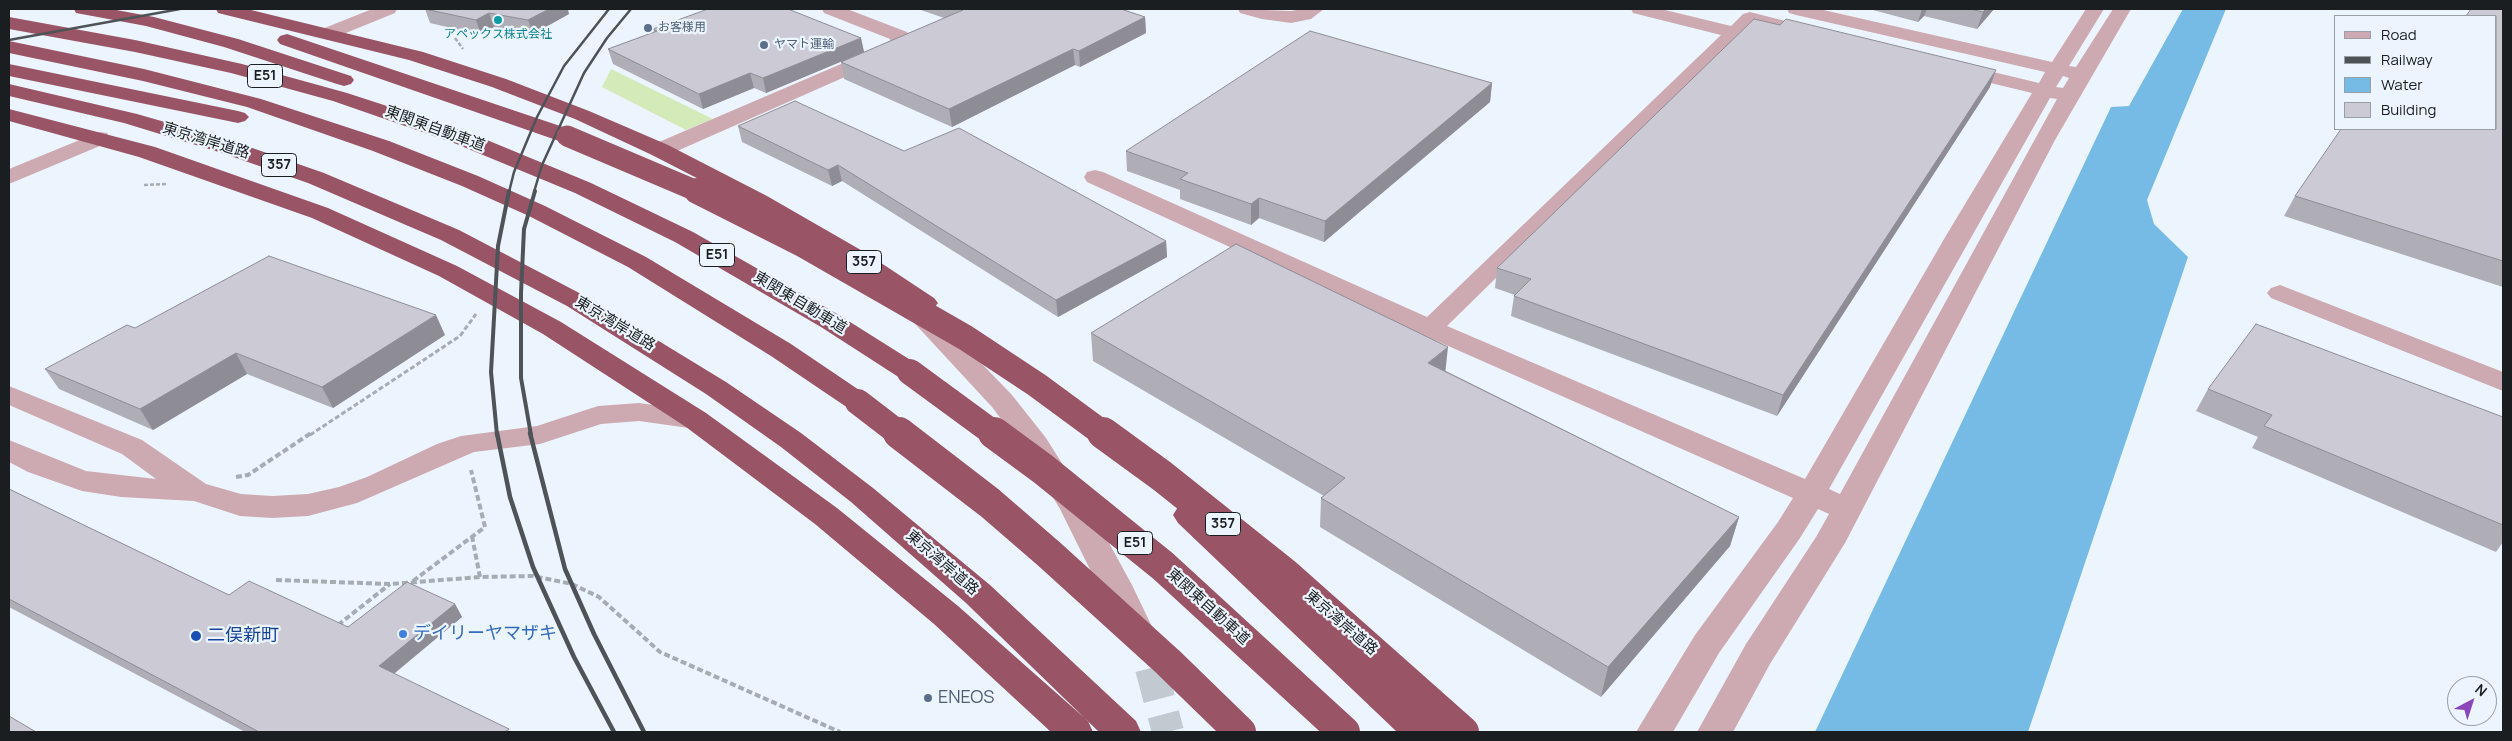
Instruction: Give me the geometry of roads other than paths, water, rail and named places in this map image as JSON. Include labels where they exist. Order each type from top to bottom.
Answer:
[{"type":"highway","points":[[83,9],[148,21],[230,43],[369,88],[431,112],[475,133],[514,159]]},
{"type":"highway","name":"東京湾岸道路","points":[[175,9],[317,49],[567,136],[687,186],[804,245],[885,290],[1029,380],[1162,476],[1232,531],[1348,628],[1463,732]]},
{"type":"highway","name":"東京湾岸道路","points":[[224,9],[322,31],[416,56],[498,83],[582,115],[660,150],[759,201],[857,258],[955,324],[1107,444],[1199,524],[1422,732]]},
{"type":"highway","name":"東関東自動車道","points":[[9,23],[184,56],[296,84],[416,122],[514,159],[583,188],[684,237],[830,321],[910,372],[1043,469],[1155,560],[1223,619],[1344,732]]},
{"type":"highway","name":"E51","points":[[9,47],[93,63],[202,89],[298,117],[381,146],[470,181],[537,211],[637,262],[782,350],[858,402],[975,490],[1168,662],[1240,732]]},
{"type":"highway","points":[[9,70],[381,146]]},
{"type":"highway","name":"東京湾岸道路","points":[[9,90],[130,118],[275,163],[402,213],[536,278],[635,336],[716,388],[854,489],[978,594],[1123,732]]},
{"type":"highway","name":"東京湾岸道路","points":[[13,118],[99,138],[278,197],[408,251],[552,328],[696,420],[826,516],[946,614],[1075,732]]},
{"type":"street","points":[[322,31],[366,9]]},
{"type":"street","points":[[322,31],[388,9]]},
{"type":"street","points":[[660,150],[899,46],[900,36],[831,9]]},
{"type":"street","points":[[1247,9],[1270,15],[1291,17],[1304,15],[1315,9]]},
{"type":"street","points":[[1640,9],[1735,33]]},
{"type":"street","points":[[1796,9],[2062,83]]},
{"type":"street","points":[[1714,732],[1758,654],[1829,543],[1847,509],[2062,83],[2095,9]]},
{"type":"street","points":[[1654,732],[1708,644],[1789,530],[1959,234],[2062,83],[2122,9]]},
{"type":"street","points":[[1430,328],[1750,18],[2062,83]]},
{"type":"street","points":[[9,177],[99,138]]},
{"type":"street","points":[[1094,177],[1430,328],[1847,509]]},
{"type":"street","points":[[857,258],[902,296],[1002,401],[1036,445],[1075,508],[1116,585],[1141,640],[1151,668]]},
{"type":"street","points":[[2280,293],[2503,382]]},
{"type":"street","points":[[9,395],[132,447],[195,490],[240,505],[272,507],[308,505],[346,496],[378,484],[447,451],[471,443],[540,435],[598,414],[639,412],[696,420]]},
{"type":"street","points":[[9,450],[40,465],[82,481],[121,487],[195,490]]},
{"type":"water","points":[[2183,9],[2226,9],[2147,200],[2154,224],[2188,257],[2028,732],[1815,732],[2111,107],[2129,106]]},
{"type":"tunnel","points":[[1151,668],[1168,732]]},
{"type":"railway","points":[[9,40],[180,9]]},
{"type":"railway","points":[[509,192],[514,172],[537,117],[564,66],[609,9]]},
{"type":"railway","points":[[534,192],[542,165],[584,73],[607,38],[631,9]]},
{"type":"railway","points":[[497,435],[491,372],[498,246],[509,191]]},
{"type":"railway","points":[[531,435],[521,378],[521,293],[524,229],[535,191]]},
{"type":"railway","points":[[497,433],[510,497],[533,567],[574,657],[614,732]]},
{"type":"railway","points":[[530,433],[565,569],[594,634],[644,732]]},
{"type":"place","name":"アペックス株式会社","points":[[498,20]]},
{"type":"place","name":"お客様用","points":[[648,28]]},
{"type":"place","name":"ヤマト運輸","points":[[764,45]]},
{"type":"place","name":"デイリーヤマザキ","points":[[403,634]]},
{"type":"place","name":"二俣新町","points":[[196,636]]},
{"type":"place","name":"ENEOS","points":[[928,698]]}]
